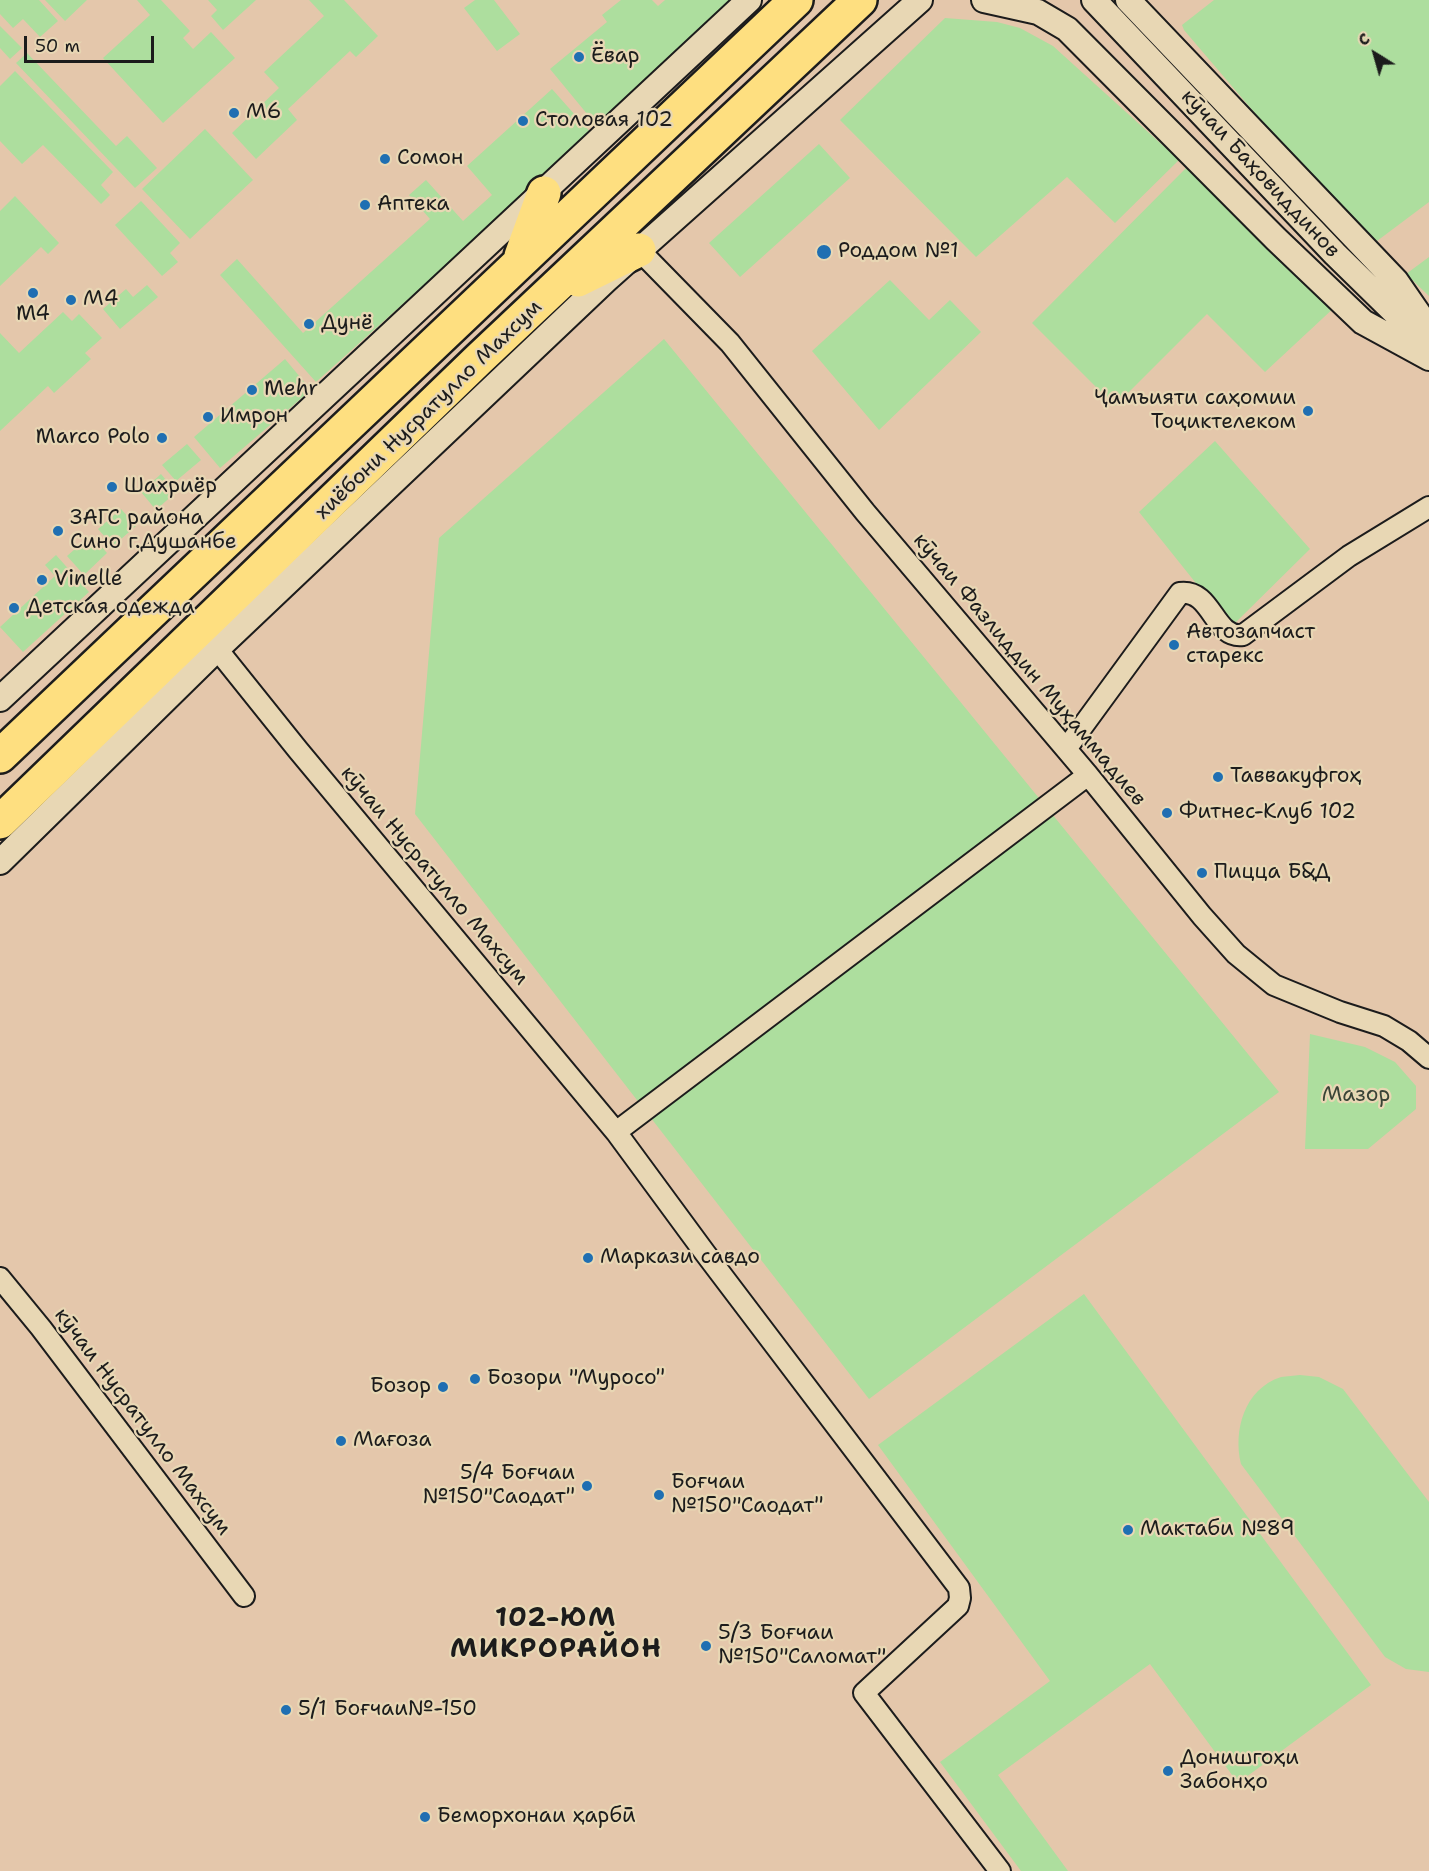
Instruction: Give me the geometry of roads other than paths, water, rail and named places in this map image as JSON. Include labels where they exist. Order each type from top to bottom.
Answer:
[{"type":"highway","name":"хиёбони Нусратулло Махсум","points":[[0,756],[796,0]]},
{"type":"highway","name":"хиёбони Нусратулло Махсум","points":[[0,822],[479,359],[860,0]]},
{"type":"highway","points":[[519,262],[544,193]]},
{"type":"highway","points":[[552,292],[639,250]]},
{"type":"highway","points":[[450,330],[479,359]]},
{"type":"street","points":[[0,699],[749,0]]},
{"type":"street","points":[[0,862],[217,649],[639,250],[912,8],[928,0]]},
{"type":"street","points":[[984,0],[1038,12],[1067,29],[1276,239],[1363,322],[1429,358]]},
{"type":"street","name":"кӯчаи Баҳовиддинов","points":[[1094,0],[1335,254],[1428,331]]},
{"type":"street","points":[[1128,0],[1396,281],[1428,331]]},
{"type":"street","name":"кӯчаи Фазлиддин Муҳаммадиев","points":[[639,250],[730,343],[865,512],[1236,954],[1274,985],[1340,1012],[1384,1026],[1409,1041],[1429,1058]]},
{"type":"street","points":[[1066,749],[1180,593],[1188,592],[1198,596],[1228,633],[1236,636],[1244,635],[1349,556],[1429,507]]},
{"type":"street","name":"кӯчаи Нусратулло Махсум","points":[[217,649],[298,750],[616,1132],[959,1588],[958,1606],[864,1693],[1000,1871]]},
{"type":"street","points":[[616,1132],[1088,775]]},
{"type":"street","name":"кӯчаи Нусратулло Махсум","points":[[0,1278],[48,1337],[244,1596]]},
{"type":"place","name":"Ёвар","points":[[579,57]]},
{"type":"place","name":"М6","points":[[234,113]]},
{"type":"place","name":"Столовая 102","points":[[523,121]]},
{"type":"place","name":"Сомон","points":[[385,159]]},
{"type":"place","name":"Аптека","points":[[365,205]]},
{"type":"place","name":"Роддом №1","points":[[824,252]]},
{"type":"place","name":"M4","points":[[33,293]]},
{"type":"place","name":"М4","points":[[71,300]]},
{"type":"place","name":"Дунё","points":[[309,324]]},
{"type":"place","name":"Mehr","points":[[252,390]]},
{"type":"place","name":"Ҷамъияти саҳомии Тоҷиктелеком","points":[[1308,411]]},
{"type":"place","name":"Имрон","points":[[208,417]]},
{"type":"place","name":"Marco Polo","points":[[162,438]]},
{"type":"place","name":"Шахриёр","points":[[112,487]]},
{"type":"place","name":"ЗАГС района Сино г.Душанбе","points":[[58,531]]},
{"type":"place","name":"Vinelle","points":[[42,580]]},
{"type":"place","name":"Детская одежда","points":[[14,608]]},
{"type":"place","name":"Автозапчаст старекс","points":[[1174,645]]},
{"type":"place","name":"Таввакуфгоҳ","points":[[1218,777]]},
{"type":"place","name":"Фитнес-Клуб 102","points":[[1167,813]]},
{"type":"place","name":"Пицца Б&Д","points":[[1202,873]]},
{"type":"place","name":"Маркази савдо","points":[[588,1258]]},
{"type":"place","name":"Бозори \"Муросо\"","points":[[475,1379]]},
{"type":"place","name":"Бозор","points":[[443,1387]]},
{"type":"place","name":"Мағоза","points":[[341,1441]]},
{"type":"place","name":"5/4 Боғчаи №150\"Саодат\"","points":[[587,1486]]},
{"type":"place","name":"Боғчаи №150\"Саодат\"","points":[[659,1495]]},
{"type":"place","name":"Мактаби №89","points":[[1128,1530]]},
{"type":"place","name":"5/3 Боғчаи №150\"Саломат\"","points":[[706,1646]]},
{"type":"place","name":"5/1 Боғчаи№-150","points":[[286,1710]]},
{"type":"place","name":"Донишгоҳи Забонҳо","points":[[1168,1771]]},
{"type":"place","name":"Беморхонаи ҳарбӣ","points":[[425,1817]]},
{"type":"district","name":"102-ЮМ МИКРОРАЙОН","points":[[556,1634]]},
{"type":"park label","name":"Мазор","points":[[1356,1096]]}]
